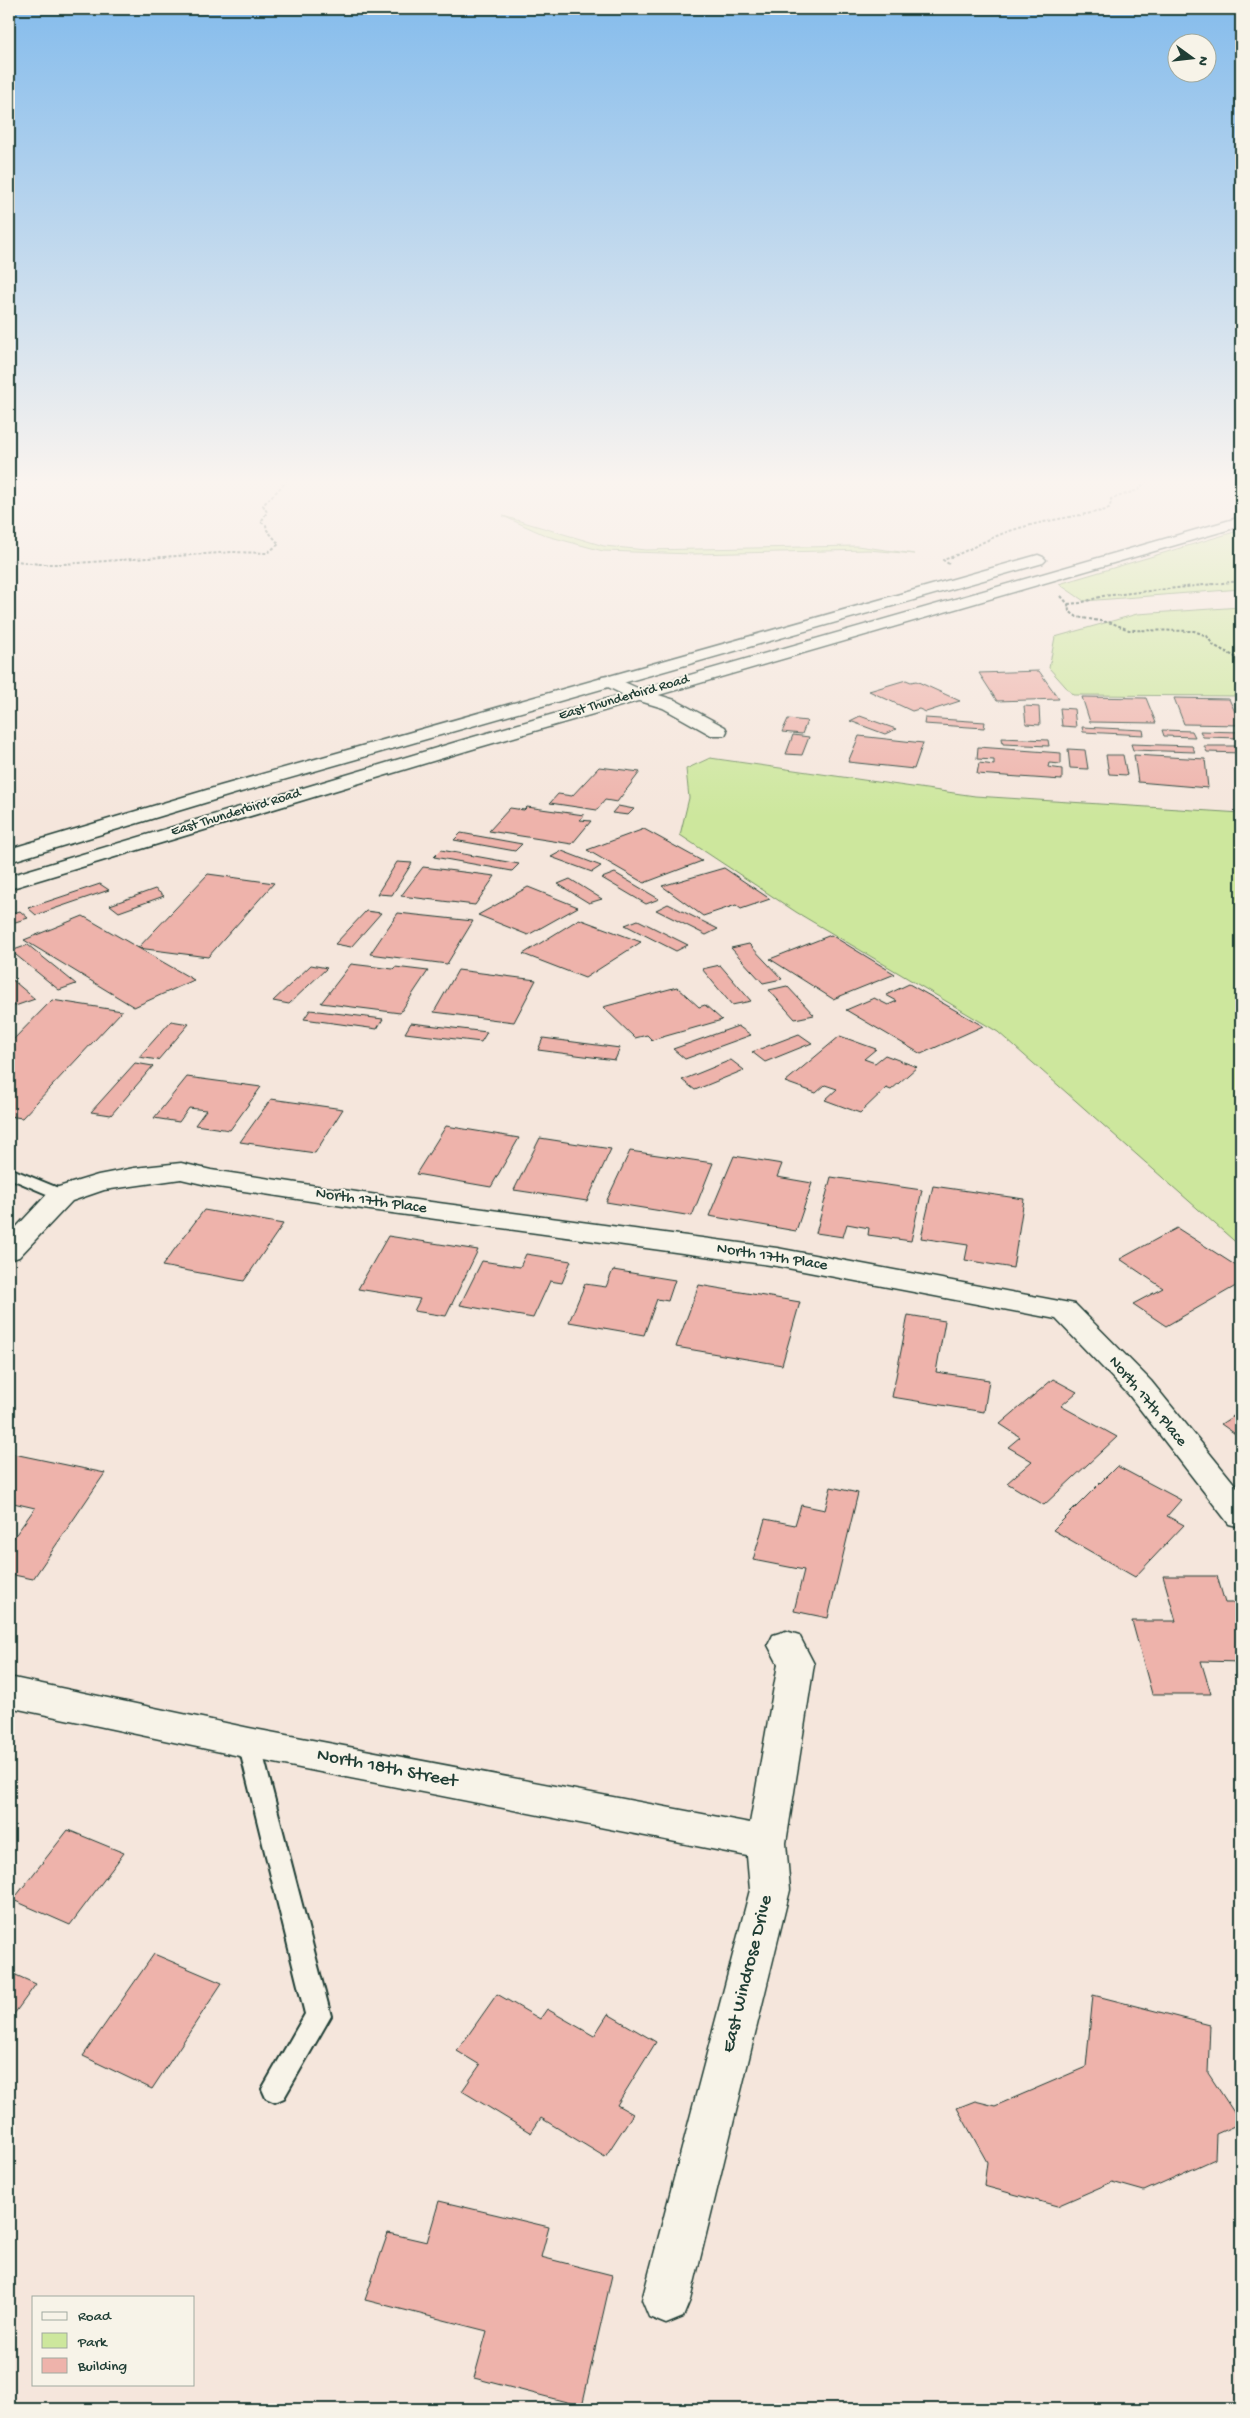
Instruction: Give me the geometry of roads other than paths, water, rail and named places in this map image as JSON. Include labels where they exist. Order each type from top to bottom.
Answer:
[{"type":"main road","name":"East Thunderbird Road","points":[[9,856],[227,790],[923,592]]},
{"type":"main road","name":"East Thunderbird Road","points":[[9,884],[253,808],[636,694],[993,592]]},
{"type":"main road","points":[[608,680],[636,694],[668,704],[718,731]]},
{"type":"main road","points":[[636,694],[647,709],[696,738]]},
{"type":"main road","name":"North 17th Place","points":[[62,1195],[105,1197],[134,1191],[177,1186],[211,1178],[777,1257],[1065,1311],[1140,1388],[1241,1515]]},
{"type":"main road","points":[[9,1251],[62,1195]]},
{"type":"main road","name":"East Windrose Drive","points":[[666,2300],[770,1890],[766,1843],[796,1664],[786,1645]]},
{"type":"main road","name":"North 18th Street","points":[[9,1692],[249,1743],[766,1843]]},
{"type":"lane","points":[[12,1174],[62,1195]]},
{"type":"lane","points":[[249,1743],[318,2016],[275,2089]]}]
